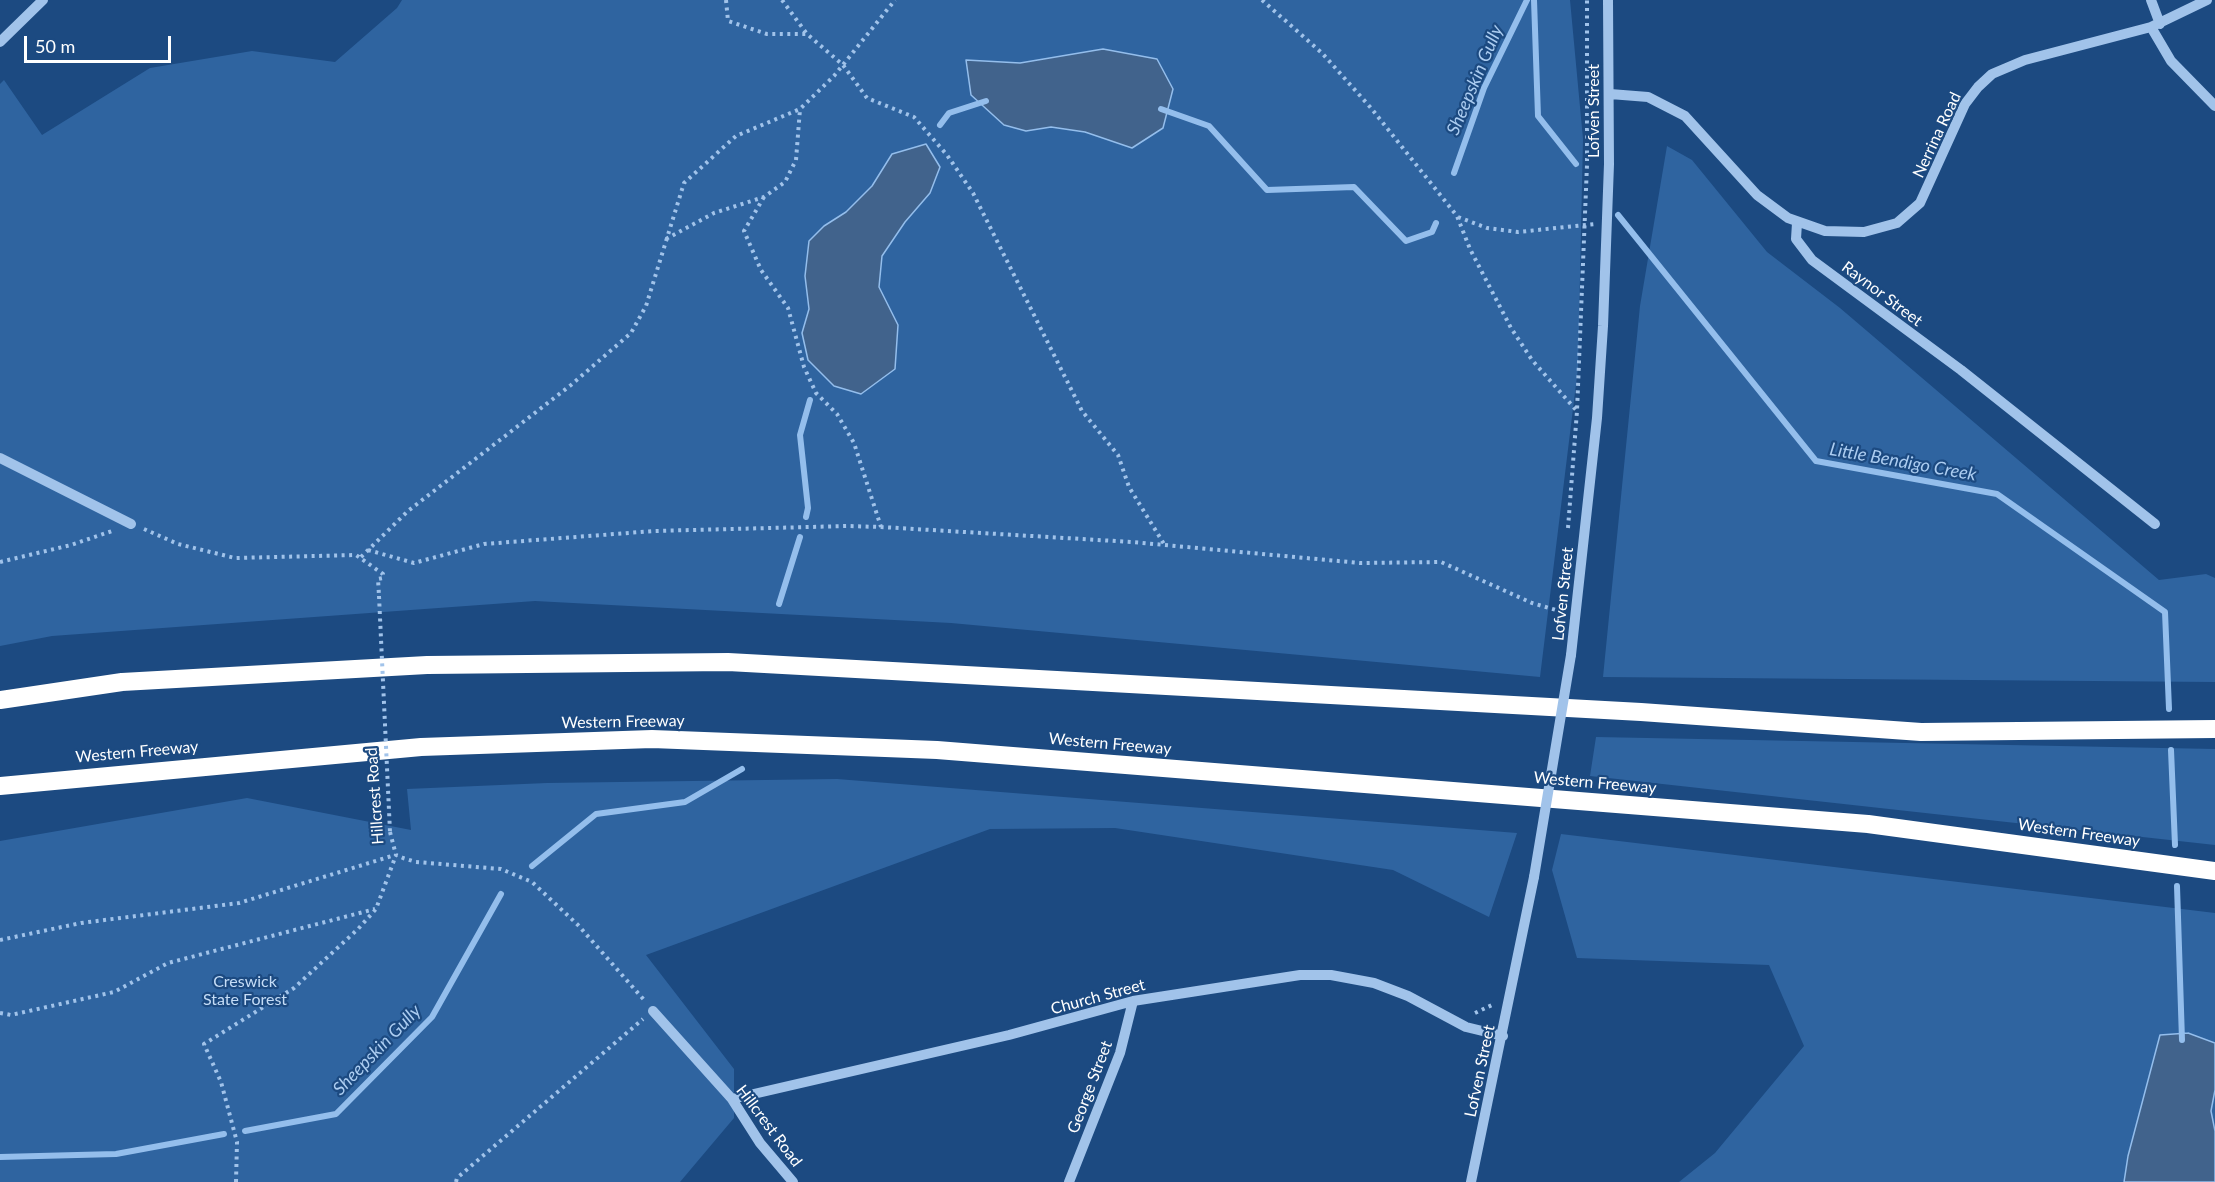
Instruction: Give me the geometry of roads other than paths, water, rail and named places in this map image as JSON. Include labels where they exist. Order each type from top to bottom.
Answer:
[{"type":"highway","points":[[0,699],[122,682],[427,665],[728,662],[1641,712],[1921,732],[2215,729]]},
{"type":"highway","name":"Western Freeway","points":[[0,786],[421,747],[652,739],[937,750],[1868,824],[2215,871]]},
{"type":"street","points":[[0,42],[43,0]]},
{"type":"street","name":"Lofven Street","points":[[1471,1182],[1503,1036],[1534,877],[1571,655],[1597,418],[1607,223],[1610,94],[1608,0]]},
{"type":"street","points":[[2151,0],[2156,25],[2171,61],[2215,106]]},
{"type":"street","name":"Nerrina Road","points":[[1797,223],[1848,233],[1876,230],[1904,219],[1925,197],[1959,116],[1972,95],[1986,79],[2000,69],[2025,60],[2156,25],[2207,0]]},
{"type":"street","points":[[1610,94],[1648,97],[1685,116],[1757,195],[1797,223]]},
{"type":"street","name":"Raynor Street","points":[[1797,223],[1796,239],[1812,260],[1961,370],[2155,524]]},
{"type":"street","points":[[0,458],[131,524]]},
{"type":"street","name":"Church Street","points":[[732,1099],[1018,1033],[1132,1001],[1290,976],[1331,975],[1374,983],[1419,1001],[1466,1027],[1503,1036]]},
{"type":"street","name":"George Street","points":[[1069,1182],[1120,1053],[1132,1001]]},
{"type":"street","name":"Hillcrest Road","points":[[653,1011],[732,1099],[760,1143],[793,1182]]},
{"type":"waterway","name":"Sheepskin Gully","points":[[1454,173],[1484,88],[1527,0]]},
{"type":"waterway","name":"Little Bendigo Creek","points":[[1534,0],[1538,116],[1576,164]]},
{"type":"waterway","name":"Sheepskin Gully","points":[[940,125],[949,113],[986,101]]},
{"type":"waterway","name":"Sheepskin Gully","points":[[1161,109],[1209,126],[1267,190],[1354,187],[1406,241],[1432,232],[1436,223]]},
{"type":"waterway","name":"Little Bendigo Creek","points":[[1618,215],[1816,461],[1997,494],[2165,612],[2169,709]]},
{"type":"waterway","name":"Sheepskin Gully","points":[[806,517],[808,508],[800,435],[810,400]]},
{"type":"waterway","name":"Sheepskin Gully","points":[[779,604],[800,537]]},
{"type":"waterway","name":"Little Bendigo Creek","points":[[2171,750],[2175,845]]},
{"type":"waterway","name":"Sheepskin Gully","points":[[532,866],[596,814],[685,802],[742,769]]},
{"type":"waterway","name":"Little Bendigo Creek","points":[[2177,886],[2182,1040]]},
{"type":"waterway","name":"Sheepskin Gully","points":[[245,1131],[336,1114],[432,1017],[501,894]]},
{"type":"waterway","name":"Sheepskin Gully","points":[[0,1157],[116,1154],[224,1134]]},
{"type":"park label","name":"Creswick State Forest","points":[[245,991]]}]
